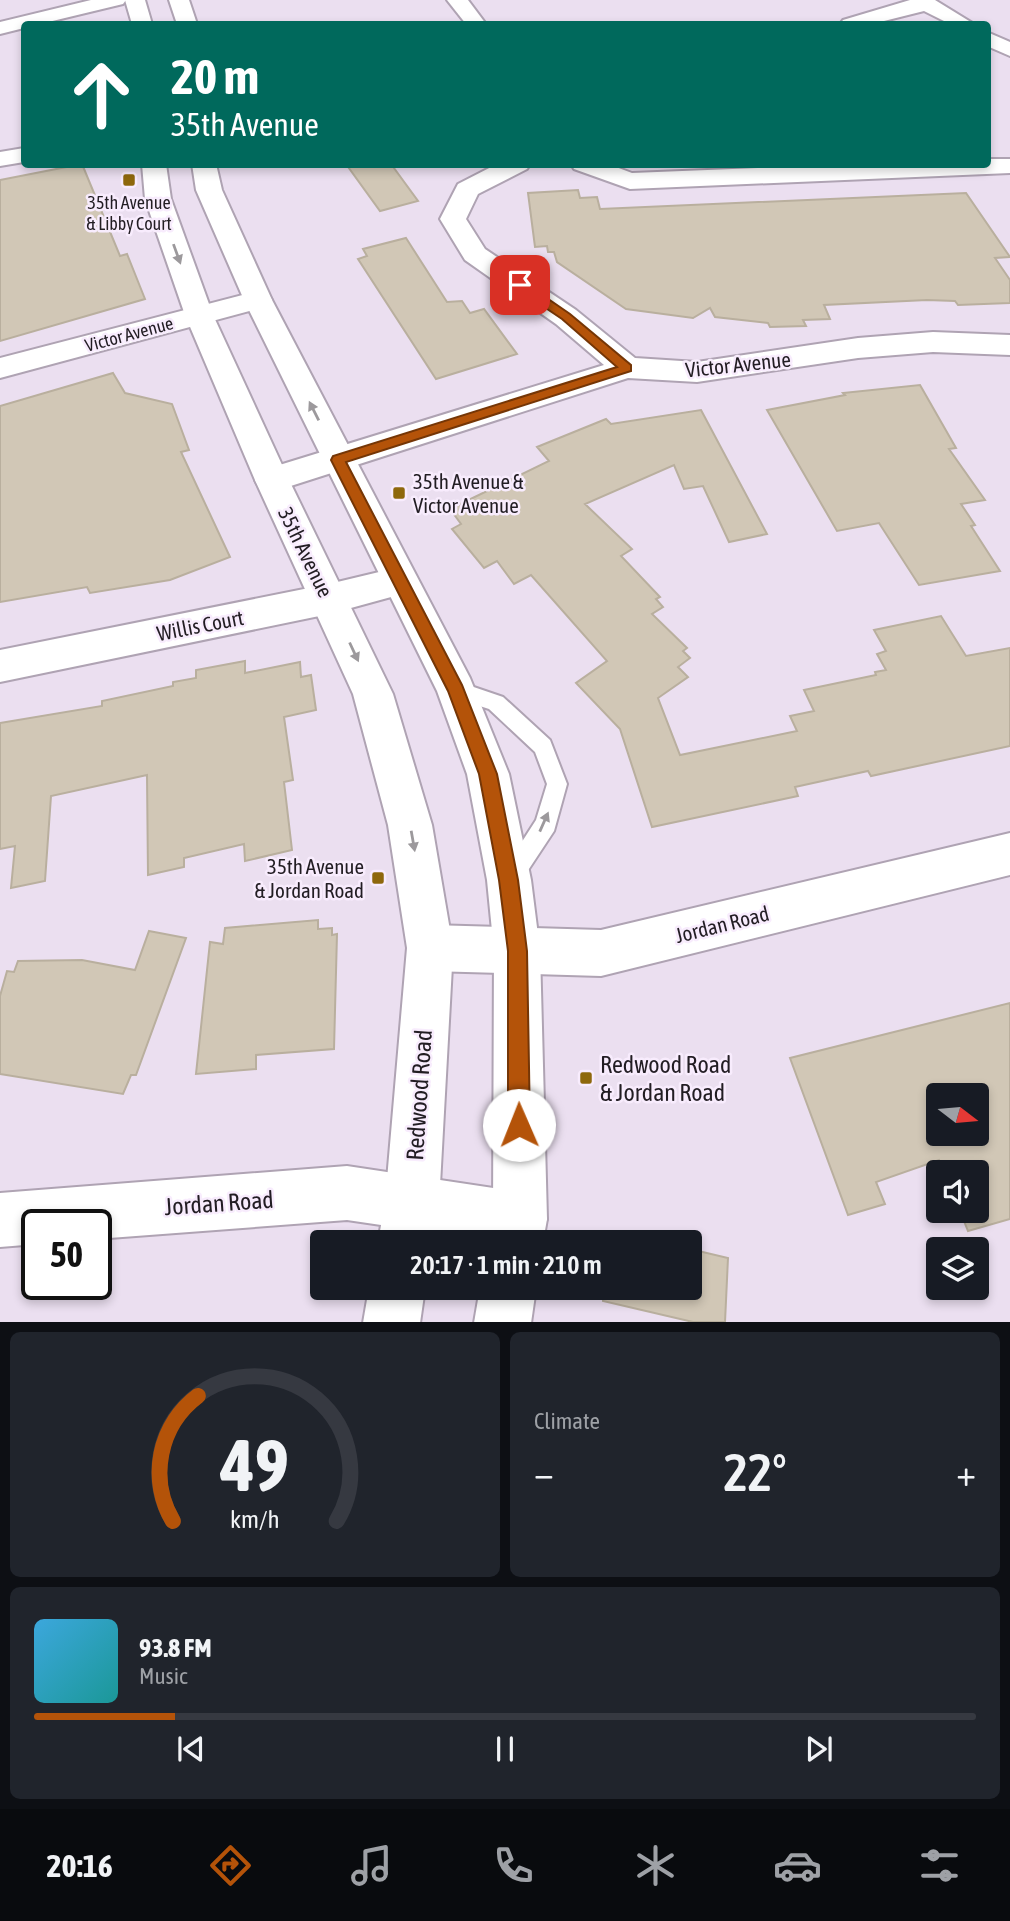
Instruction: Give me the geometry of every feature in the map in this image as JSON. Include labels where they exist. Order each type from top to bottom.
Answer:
[{"type":"street","points":[[29,21],[117,0]]},
{"type":"street","points":[[135,0],[141,21]]},
{"type":"street","points":[[179,0],[186,21]]},
{"type":"street","points":[[457,0],[474,21]]},
{"type":"street","points":[[860,21],[923,2],[958,21]]},
{"type":"street","points":[[0,28],[21,23]]},
{"type":"street","points":[[991,40],[1010,50]]},
{"type":"street","points":[[0,159],[21,156]]},
{"type":"street","points":[[991,167],[1010,166]]},
{"type":"street","name":"35th Avenue","points":[[154,168],[158,199],[199,316],[272,480],[373,694],[411,825],[430,948]]},
{"type":"street","points":[[205,168],[209,190],[257,300],[456,690],[488,774],[509,880],[517,951],[518,1230]]},
{"type":"street","points":[[510,168],[467,188],[453,219],[475,254],[566,317],[627,368]]},
{"type":"street","points":[[594,168],[630,181],[959,168]]},
{"type":"street","name":"Victor Avenue","points":[[0,368],[257,300]]},
{"type":"street","name":"Victor Avenue","points":[[272,480],[627,368],[697,372],[858,348],[933,342],[1010,345]]},
{"type":"street","name":"Willis Court","points":[[0,666],[329,599],[400,581]]},
{"type":"street","name":"Jordan Road","points":[[430,948],[601,953],[1010,854]]},
{"type":"street","name":"Redwood Road","points":[[408,1223],[430,948]]},
{"type":"street","name":"Jordan Road","points":[[0,1220],[347,1193],[408,1223],[504,1230]]},
{"type":"street","points":[[391,1322],[395,1300]]},
{"type":"street","points":[[502,1322],[506,1300]]},
{"type":"lane","points":[[456,690],[496,703],[544,746],[556,784],[546,824],[509,880]]},
{"type":"building","points":[[62,168],[84,168],[120,256],[127,254],[145,299],[0,341],[0,180]]},
{"type":"building","points":[[349,168],[394,168],[418,201],[380,211]]},
{"type":"building","points":[[578,190],[580,198],[597,197],[600,209],[966,193],[1010,257],[995,258],[1010,280],[1010,303],[958,305],[955,301],[927,300],[824,305],[830,319],[803,320],[806,326],[770,327],[768,323],[715,317],[710,308],[693,318],[626,309],[557,262],[554,252],[548,252],[547,246],[535,247],[528,193]]},
{"type":"building","points":[[406,238],[447,302],[462,301],[470,313],[484,309],[517,354],[436,379],[358,259],[367,256],[363,249]]},
{"type":"building","points":[[113,373],[125,393],[172,404],[189,450],[181,452],[230,557],[170,580],[90,593],[87,587],[0,602],[0,406]]},
{"type":"building","points":[[920,385],[956,448],[949,449],[985,500],[961,504],[975,525],[971,526],[1000,571],[919,585],[879,523],[837,531],[767,410],[845,395],[843,393]]},
{"type":"building","points":[[701,410],[767,534],[729,542],[703,486],[684,489],[674,465],[585,504],[632,549],[621,556],[660,597],[656,599],[663,607],[652,614],[687,648],[683,651],[690,658],[678,667],[688,677],[658,698],[680,755],[797,731],[790,716],[814,711],[804,690],[876,675],[875,672],[886,670],[877,654],[886,651],[874,630],[941,616],[966,656],[1010,648],[1010,746],[871,776],[868,771],[795,787],[798,796],[652,827],[620,729],[576,683],[607,661],[531,575],[514,584],[497,561],[484,568],[452,529],[461,524],[450,509],[549,461],[537,447],[606,419],[611,424]]},
{"type":"building","points":[[245,661],[245,673],[300,662],[301,677],[311,675],[316,710],[284,717],[293,780],[284,782],[292,850],[245,861],[244,844],[184,858],[184,867],[148,875],[147,775],[51,796],[45,881],[11,888],[15,846],[0,849],[0,723],[102,706],[102,701],[173,686],[173,682],[196,678],[196,670]]},
{"type":"building","points":[[318,920],[318,929],[332,928],[332,935],[337,934],[334,1049],[256,1055],[256,1069],[196,1074],[210,942],[223,944],[225,928]]},
{"type":"building","points":[[149,931],[186,938],[136,1075],[131,1075],[123,1094],[0,1074],[0,996],[7,971],[14,972],[18,961],[82,960],[135,970]]},
{"type":"building","points":[[1010,1003],[1010,1219],[968,1231],[965,1223],[989,1223],[989,1160],[926,1160],[926,1165],[876,1182],[885,1204],[848,1215],[790,1058]]},
{"type":"building","points":[[702,1252],[728,1258],[725,1322],[693,1322],[603,1301],[702,1300]]},
{"type":"place","name":"35th Avenue & Libby Court","points":[[129,180]]},
{"type":"place","name":"35th Avenue & Victor Avenue","points":[[399,493]]},
{"type":"place","name":"35th Avenue & Jordan Road","points":[[378,878]]},
{"type":"place","name":"Redwood Road & Jordan Road","points":[[586,1078]]},
{"type":"route","points":[[519,1125],[517,951],[509,880],[488,774],[456,690],[338,460],[627,368],[566,317],[520,285]]}]
